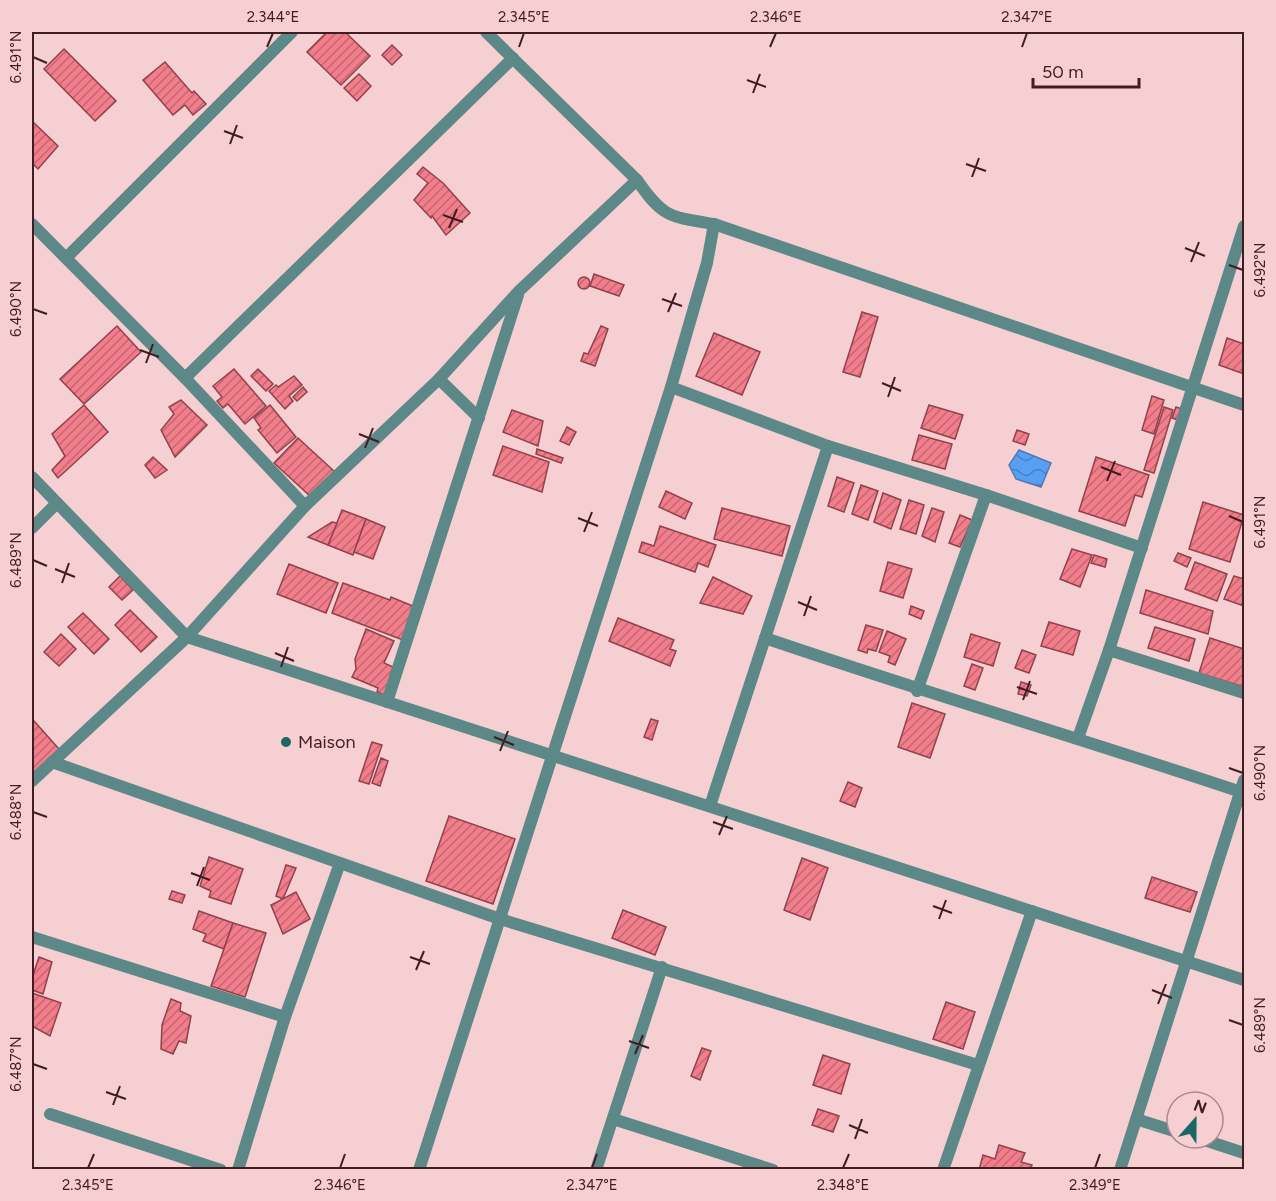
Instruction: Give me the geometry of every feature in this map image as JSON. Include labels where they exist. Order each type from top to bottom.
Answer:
[{"type":"street","points":[[66,258],[292,32]]},
{"type":"street","points":[[486,32],[637,180],[656,207],[672,216],[714,224],[1245,405]]},
{"type":"street","points":[[185,378],[513,58]]},
{"type":"street","points":[[32,781],[187,637],[305,506],[439,379],[519,291],[637,180]]},
{"type":"street","points":[[32,224],[185,378],[305,506]]},
{"type":"street","points":[[419,1170],[671,387],[707,263],[714,224]]},
{"type":"street","points":[[1078,738],[1142,549],[1191,387],[1245,226]]},
{"type":"street","points":[[387,702],[519,291]]},
{"type":"street","points":[[439,379],[478,418]]},
{"type":"street","points":[[671,387],[828,446],[986,495],[1142,549]]},
{"type":"street","points":[[710,806],[828,446]]},
{"type":"street","points":[[32,477],[187,637],[1245,980]]},
{"type":"street","points":[[917,691],[986,495]]},
{"type":"street","points":[[32,528],[57,503]]},
{"type":"street","points":[[765,638],[917,691],[1243,786],[1120,1170]]},
{"type":"street","points":[[1109,650],[1245,693]]},
{"type":"street","points":[[52,762],[500,919],[978,1065]]},
{"type":"street","points":[[237,1170],[285,1017],[340,863]]},
{"type":"street","points":[[943,1170],[1032,911]]},
{"type":"street","points":[[32,937],[285,1017]]},
{"type":"street","points":[[596,1170],[662,967]]},
{"type":"street","points":[[50,1114],[221,1170]]},
{"type":"street","points":[[613,1119],[773,1170]]},
{"type":"street","points":[[1136,1119],[1165,1127]]},
{"type":"street","points":[[1225,1147],[1245,1153]]},
{"type":"water","points":[[1019,450],[1051,463],[1041,487],[1016,479],[1009,465]]},
{"type":"building","points":[[327,32],[345,32],[370,56],[341,85],[307,52]]},
{"type":"building","points":[[392,45],[402,55],[392,65],[382,55]]},
{"type":"building","points":[[64,49],[116,101],[95,121],[44,69]]},
{"type":"building","points":[[165,62],[192,93],[194,91],[206,104],[193,115],[185,105],[173,115],[143,80]]},
{"type":"building","points":[[359,74],[371,86],[357,101],[344,88]]},
{"type":"building","points":[[32,121],[58,146],[38,169],[32,163]]},
{"type":"building","points":[[423,167],[443,183],[470,213],[446,235],[432,216],[431,218],[414,200],[428,183],[417,174]]},
{"type":"building","points":[[594,274],[624,285],[619,296],[590,286]]},
{"type":"building","points":[[586,277],[590,283],[586,289],[582,289],[578,281]]},
{"type":"building","points":[[862,312],[878,317],[860,377],[843,372]]},
{"type":"building","points":[[117,326],[141,352],[84,404],[60,379]]},
{"type":"building","points":[[601,326],[608,329],[595,366],[581,361],[584,353],[588,354]]},
{"type":"building","points":[[714,333],[760,352],[742,395],[696,376]]},
{"type":"building","points":[[1227,338],[1244,344],[1244,374],[1219,365]]},
{"type":"building","points":[[234,369],[266,406],[245,424],[228,404],[223,408],[217,401],[222,397],[213,386]]},
{"type":"building","points":[[258,369],[273,384],[266,391],[251,376]]},
{"type":"building","points":[[294,376],[302,385],[289,396],[293,401],[285,409],[269,391]]},
{"type":"building","points":[[303,387],[307,392],[297,401],[293,397]]},
{"type":"building","points":[[1152,396],[1164,400],[1154,434],[1142,430]]},
{"type":"building","points":[[181,400],[207,425],[175,457],[161,430],[174,414],[169,407]]},
{"type":"building","points":[[84,405],[108,432],[58,478],[52,470],[65,456],[52,434]]},
{"type":"building","points":[[270,405],[296,437],[277,453],[258,430],[261,428],[254,418]]},
{"type":"building","points":[[929,405],[963,415],[955,439],[921,428]]},
{"type":"building","points":[[1164,407],[1173,410],[1154,473],[1144,470]]},
{"type":"building","points":[[1176,407],[1182,409],[1178,420],[1172,418]]},
{"type":"building","points":[[512,410],[543,421],[538,446],[503,432]]},
{"type":"building","points":[[567,427],[576,432],[569,445],[560,441]]},
{"type":"building","points":[[1017,430],[1029,434],[1025,445],[1013,441]]},
{"type":"building","points":[[919,435],[952,444],[945,469],[912,460]]},
{"type":"building","points":[[298,438],[335,472],[311,497],[274,463]]},
{"type":"building","points":[[503,446],[549,462],[542,492],[493,475]]},
{"type":"building","points":[[537,449],[563,458],[561,463],[536,454]]},
{"type":"building","points":[[153,457],[167,470],[155,478],[145,465]]},
{"type":"building","points":[[1096,457],[1149,475],[1142,497],[1135,495],[1125,526],[1079,511]]},
{"type":"building","points":[[837,477],[854,483],[844,512],[828,506]]},
{"type":"building","points":[[861,485],[878,491],[868,520],[852,514]]},
{"type":"building","points":[[666,491],[692,503],[685,519],[659,507]]},
{"type":"building","points":[[883,493],[901,500],[891,529],[874,522]]},
{"type":"building","points":[[909,500],[924,505],[916,534],[900,529]]},
{"type":"building","points":[[1203,502],[1244,515],[1230,562],[1189,549]]},
{"type":"building","points":[[722,508],[790,526],[782,556],[714,539]]},
{"type":"building","points":[[932,508],[944,512],[935,542],[922,536]]},
{"type":"building","points":[[342,510],[366,519],[353,555],[328,545]]},
{"type":"building","points":[[960,515],[972,520],[960,547],[949,543]]},
{"type":"building","points":[[366,519],[385,527],[373,559],[354,552]]},
{"type":"building","points":[[332,522],[337,523],[328,545],[308,537]]},
{"type":"building","points":[[660,526],[716,545],[708,567],[698,563],[695,572],[639,552],[642,542],[654,546]]},
{"type":"building","points":[[1072,549],[1092,555],[1080,587],[1060,579]]},
{"type":"building","points":[[1178,553],[1191,558],[1187,567],[1174,561]]},
{"type":"building","points":[[1094,555],[1107,559],[1105,567],[1091,563]]},
{"type":"building","points":[[888,562],[912,569],[903,598],[880,591]]},
{"type":"building","points":[[1195,562],[1227,574],[1217,601],[1185,589]]},
{"type":"building","points":[[289,564],[338,583],[326,613],[277,594]]},
{"type":"building","points":[[120,576],[133,590],[122,600],[109,587]]},
{"type":"building","points":[[1234,576],[1244,579],[1244,606],[1224,599]]},
{"type":"building","points":[[713,577],[752,596],[743,614],[700,603]]},
{"type":"building","points":[[343,583],[390,600],[391,597],[415,607],[403,640],[332,613]]},
{"type":"building","points":[[1146,590],[1213,611],[1208,634],[1140,613]]},
{"type":"building","points":[[911,606],[924,611],[921,619],[909,614]]},
{"type":"building","points":[[130,610],[157,637],[141,652],[115,625]]},
{"type":"building","points":[[83,613],[109,639],[94,654],[68,627]]},
{"type":"building","points":[[618,618],[674,640],[670,649],[676,651],[670,666],[609,641]]},
{"type":"building","points":[[1049,622],[1080,631],[1073,655],[1041,646]]},
{"type":"building","points":[[866,625],[883,630],[876,651],[868,649],[867,653],[858,650]]},
{"type":"building","points":[[1155,627],[1195,639],[1189,661],[1148,648]]},
{"type":"building","points":[[366,629],[394,641],[384,663],[395,668],[384,695],[377,692],[378,688],[352,677],[356,669],[355,659]]},
{"type":"building","points":[[887,631],[906,639],[895,665],[888,662],[890,656],[879,652]]},
{"type":"building","points":[[61,634],[76,649],[59,666],[44,652]]},
{"type":"building","points":[[971,634],[1000,643],[993,666],[964,657]]},
{"type":"building","points":[[1210,638],[1244,649],[1244,687],[1199,673]]},
{"type":"building","points":[[1022,650],[1036,655],[1029,673],[1015,668]]},
{"type":"building","points":[[972,664],[983,668],[975,690],[964,686]]},
{"type":"building","points":[[1021,682],[1031,685],[1027,696],[1018,694]]},
{"type":"building","points":[[912,703],[945,714],[930,758],[898,747]]},
{"type":"building","points":[[651,719],[658,721],[652,740],[644,737]]},
{"type":"building","points":[[34,721],[59,749],[32,776],[32,724]]},
{"type":"building","points":[[372,742],[382,745],[369,784],[359,781]]},
{"type":"building","points":[[381,758],[388,761],[380,786],[372,783]]},
{"type":"building","points":[[848,782],[862,788],[855,807],[840,801]]},
{"type":"building","points":[[449,816],[515,839],[493,904],[426,881]]},
{"type":"building","points":[[209,857],[243,869],[231,904],[209,897],[211,891],[200,886]]},
{"type":"building","points":[[802,858],[828,868],[810,920],[784,910]]},
{"type":"building","points":[[286,865],[296,868],[283,899],[276,896]]},
{"type":"building","points":[[1152,877],[1197,892],[1190,912],[1145,898]]},
{"type":"building","points":[[172,891],[185,895],[182,903],[169,899]]},
{"type":"building","points":[[296,892],[310,919],[283,934],[271,905]]},
{"type":"building","points":[[623,910],[666,927],[655,955],[612,938]]},
{"type":"building","points":[[199,911],[233,923],[224,949],[203,941],[206,934],[193,929]]},
{"type":"building","points":[[233,923],[266,933],[245,997],[211,986]]},
{"type":"building","points":[[39,957],[52,962],[43,994],[32,990],[32,978]]},
{"type":"building","points":[[32,993],[61,1003],[50,1036],[32,1026]]},
{"type":"building","points":[[171,999],[181,1003],[180,1011],[191,1016],[186,1043],[179,1041],[173,1054],[161,1049],[162,1025]]},
{"type":"building","points":[[946,1002],[975,1012],[963,1049],[933,1039]]},
{"type":"building","points":[[702,1048],[711,1051],[700,1080],[691,1076]]},
{"type":"building","points":[[823,1055],[850,1064],[841,1094],[813,1085]]},
{"type":"building","points":[[818,1109],[839,1116],[833,1132],[812,1125]]},
{"type":"building","points":[[999,1145],[1025,1153],[1021,1162],[1032,1165],[1030,1170],[979,1170],[983,1155],[995,1159]]},
{"type":"place","name":"Maison","points":[[286,742]]}]
